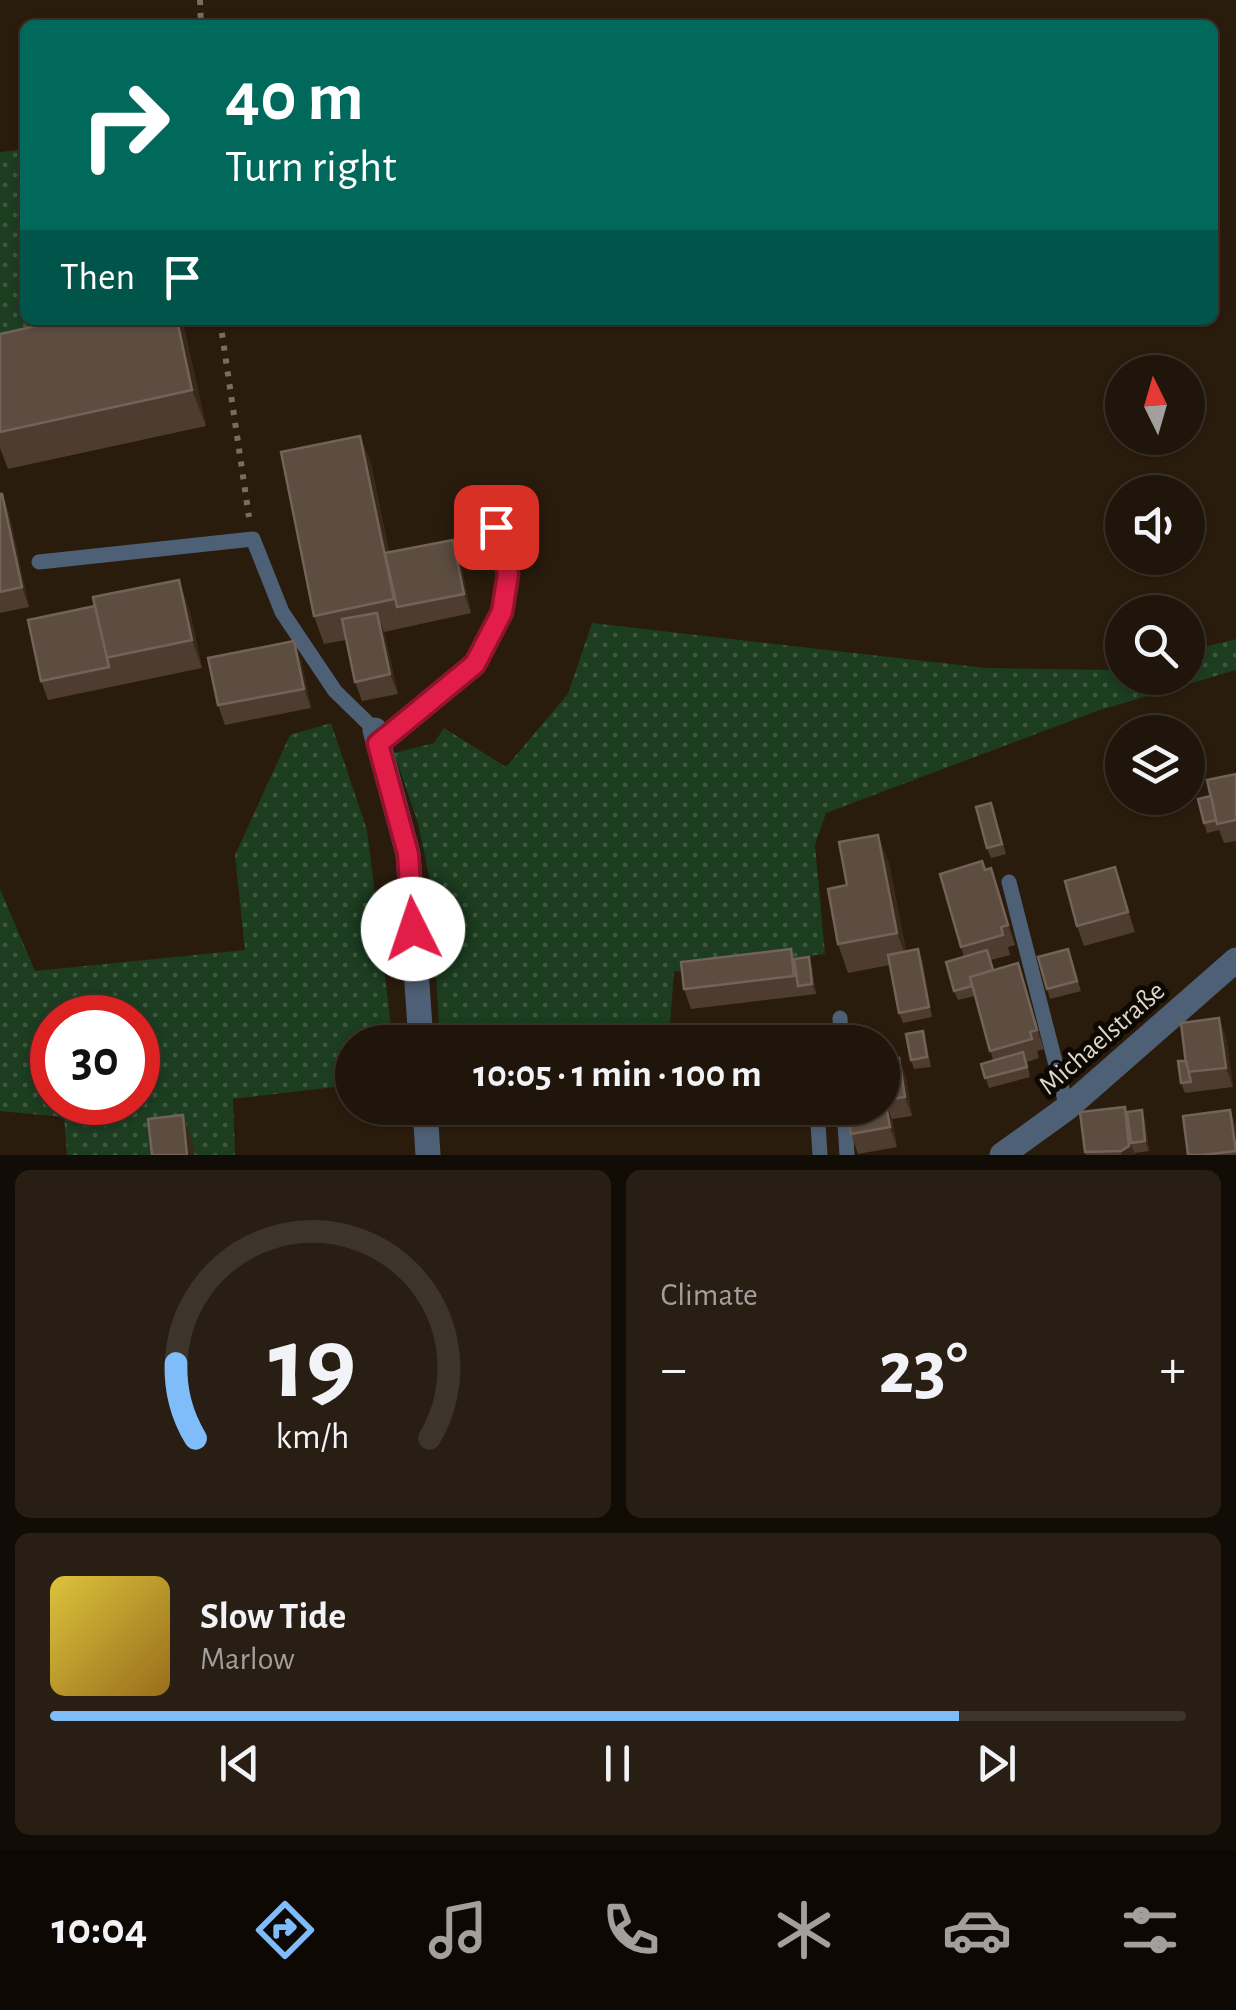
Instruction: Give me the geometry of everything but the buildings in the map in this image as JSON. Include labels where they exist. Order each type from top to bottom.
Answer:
[{"type":"street","points":[[377,737],[408,854],[419,1025]]},
{"type":"street","name":"Michaelstraße","points":[[1002,1155],[1066,1108],[1236,960]]},
{"type":"street","points":[[426,1125],[428,1155]]},
{"type":"lane","points":[[39,562],[253,539],[282,612],[335,691],[377,737],[475,664],[502,612],[508,574],[496,527],[481,500]]},
{"type":"lane","points":[[1010,882],[1066,1108]]},
{"type":"lane","points":[[840,1018],[840,1025]]},
{"type":"lane","points":[[818,1125],[820,1155]]},
{"type":"lane","points":[[845,1125],[847,1155]]},
{"type":"path","points":[[221,325],[253,539]]},
{"type":"green space","points":[[20,150],[20,325],[146,325],[0,358],[0,152]]},
{"type":"green space","points":[[592,623],[986,668],[1105,670],[1105,695],[1151,695],[1097,711],[826,813],[815,845],[825,954],[674,972],[670,1025],[439,1025],[431,885],[418,823],[394,753],[434,743],[444,728],[506,767],[568,694]]},
{"type":"green space","points":[[1236,639],[1236,670],[1205,679],[1205,647]]},
{"type":"green space","points":[[331,723],[367,830],[391,1025],[335,1025],[335,1087],[233,1099],[235,1155],[67,1155],[65,1125],[160,1125],[160,995],[30,995],[30,1114],[0,1111],[0,889],[35,971],[245,950],[235,855],[290,735]]},
{"type":"route","points":[[413,929],[408,854],[378,744],[475,664],[502,612],[508,574],[496,527]]}]
